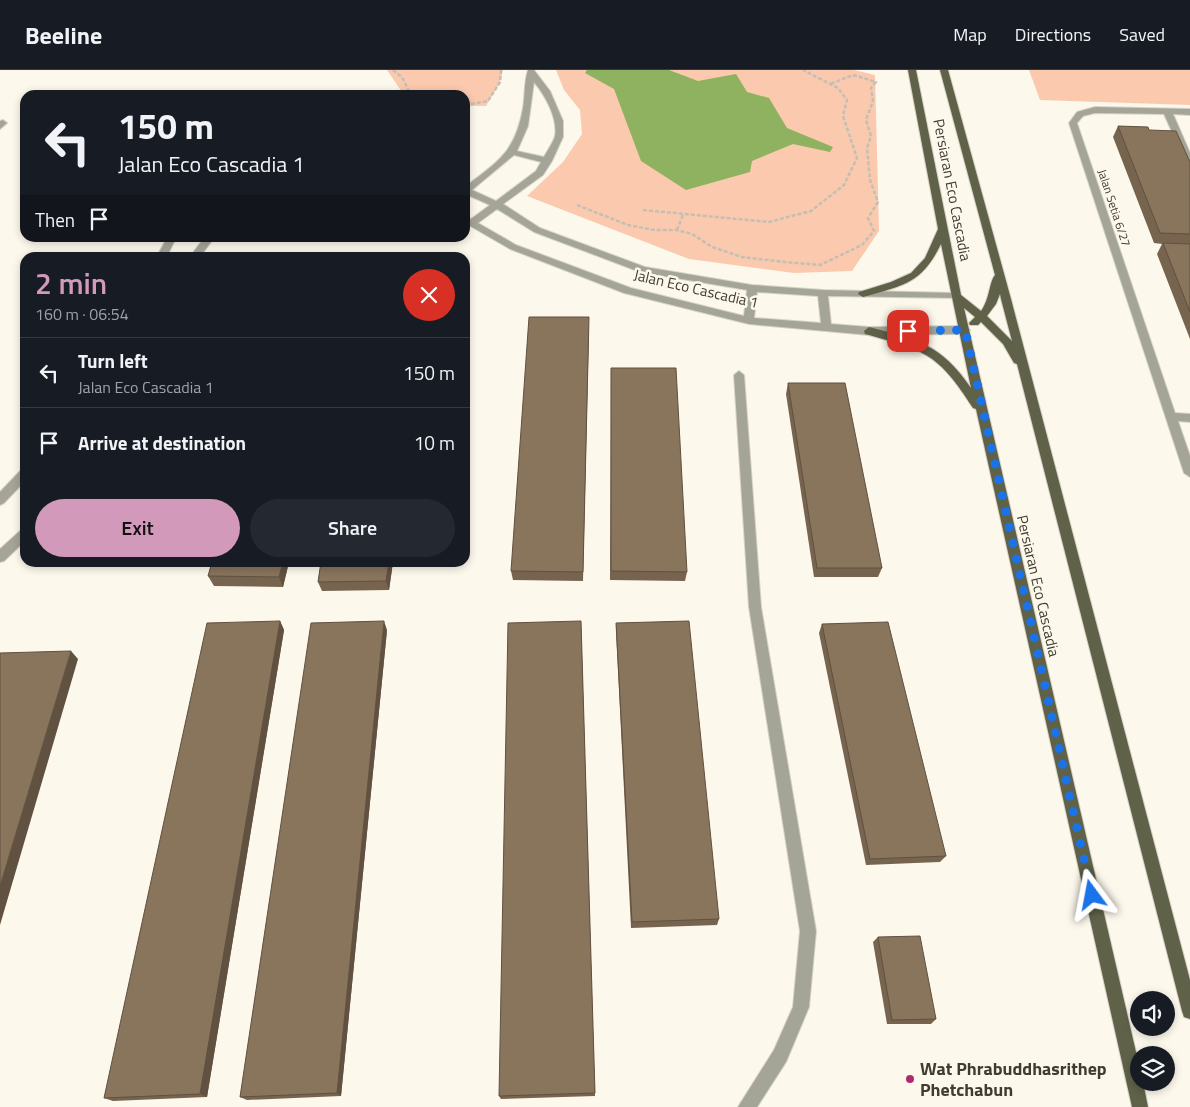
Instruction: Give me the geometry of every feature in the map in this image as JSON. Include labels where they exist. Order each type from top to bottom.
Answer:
[{"type":"main road","name":"Persiaran Eco Cascadia","points":[[912,70],[956,296],[1140,1107]]},
{"type":"main road","name":"Persiaran Eco Cascadia","points":[[944,70],[998,268],[1190,1010]]},
{"type":"main road","points":[[863,294],[896,285],[918,275],[933,253],[943,228]]},
{"type":"main road","points":[[965,330],[981,317],[996,295],[998,268]]},
{"type":"main road","points":[[956,296],[997,332],[1015,353],[1028,385]]},
{"type":"main road","points":[[869,331],[927,349],[945,363],[969,391],[983,414]]},
{"type":"street","points":[[470,186],[512,152],[522,127],[530,93],[531,72]]},
{"type":"street","points":[[470,219],[498,205],[540,173],[559,137],[559,121],[546,91],[531,72]]},
{"type":"street","name":"Jalan Setia 6/27","points":[[1171,417],[1073,123],[1080,114],[1095,110],[1190,112]]},
{"type":"street","points":[[1166,111],[1190,163]]},
{"type":"street","points":[[512,152],[548,161]]},
{"type":"street","name":"Jalan Eco Cascadia 1","points":[[470,192],[498,205],[538,230],[643,270],[752,288],[822,293],[956,296]]},
{"type":"street","name":"Jalan Eco Cascadia 1","points":[[470,221],[513,247],[628,291],[750,321],[869,331],[965,330]]},
{"type":"street","points":[[750,321],[752,288]]},
{"type":"street","points":[[822,293],[826,327]]},
{"type":"street","points":[[739,375],[755,607],[808,931],[801,1007],[780,1056],[746,1107]]},
{"type":"street","points":[[1190,418],[1171,417],[1190,473]]},
{"type":"street","points":[[0,500],[20,478]]},
{"type":"street","points":[[0,557],[20,538]]},
{"type":"path","points":[[392,70],[402,77],[408,90]]},
{"type":"path","points":[[470,103],[488,101],[500,82],[501,70]]},
{"type":"path","points":[[643,210],[769,222],[810,211],[844,186],[857,158],[843,116],[847,100],[838,88],[803,70]]},
{"type":"path","points":[[577,205],[628,225],[654,230],[677,230],[692,234],[712,247],[742,257],[820,265],[862,245],[874,231],[868,218],[878,202],[870,180],[867,148],[870,136],[866,120],[873,101],[871,88],[876,82],[853,75],[830,84]]},
{"type":"path","points":[[677,230],[683,215]]},
{"type":"shaded area","points":[[387,70],[503,70],[500,82],[486,106],[470,106],[470,90],[401,90]]},
{"type":"shaded area","points":[[556,70],[854,70],[875,75],[879,231],[852,271],[794,273],[689,259],[527,196],[563,162],[582,134],[580,110],[564,90]]},
{"type":"shaded area","points":[[587,70],[669,70],[698,81],[736,74],[747,92],[769,98],[787,128],[833,147],[830,152],[793,144],[752,161],[750,172],[686,190],[641,161],[614,89],[585,73]]},
{"type":"shaded area","points":[[1029,70],[1190,70],[1190,105],[1040,100]]},
{"type":"building","points":[[1118,126],[1148,127],[1149,130],[1176,131],[1190,162],[1190,234],[1160,233]]},
{"type":"building","points":[[1163,243],[1190,244],[1190,312]]},
{"type":"building","points":[[529,317],[589,317],[583,572],[511,571]]},
{"type":"building","points":[[611,368],[676,368],[687,572],[611,571]]},
{"type":"building","points":[[788,383],[845,383],[882,568],[817,568]]},
{"type":"building","points":[[211,567],[282,567],[279,577],[208,576]]},
{"type":"building","points":[[320,567],[388,567],[386,581],[318,582]]},
{"type":"building","points":[[280,621],[200,1094],[104,1098],[207,623]]},
{"type":"building","points":[[384,621],[337,1093],[240,1097],[311,623]]},
{"type":"building","points":[[581,621],[595,1093],[499,1096],[508,623]]},
{"type":"building","points":[[689,621],[719,919],[632,922],[616,623]]},
{"type":"building","points":[[888,622],[946,856],[870,859],[822,624]]},
{"type":"building","points":[[71,651],[0,886],[0,653]]},
{"type":"building","points":[[920,936],[936,1019],[892,1020],[878,937]]},
{"type":"place","name":"Wat Phrabuddhasrithep Phetchabun","points":[[910,1079]]},
{"type":"route","points":[[908,331],[965,330],[1092,895]]}]
